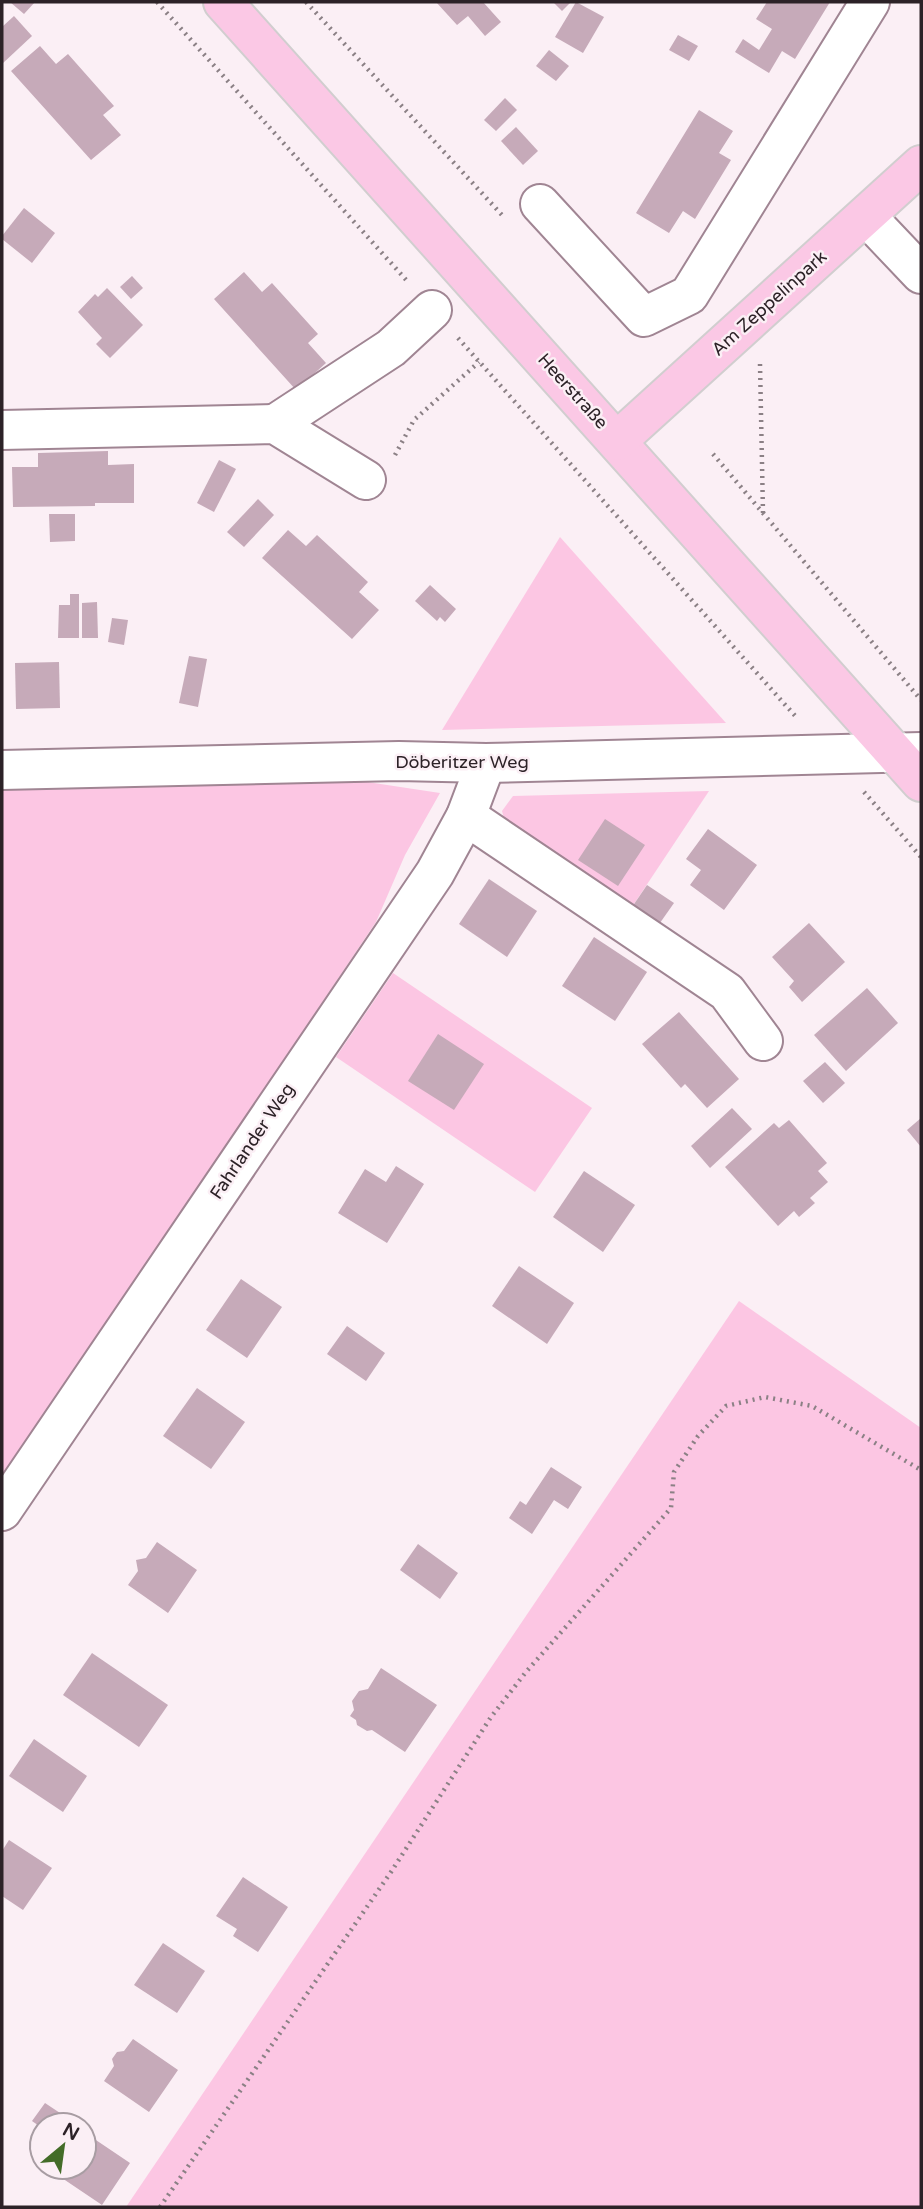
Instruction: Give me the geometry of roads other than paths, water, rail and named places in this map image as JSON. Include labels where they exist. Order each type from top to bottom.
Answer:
[{"type":"main road","name":"Heerstraße","points":[[223,2],[617,442],[908,753],[921,782]]},
{"type":"main road","name":"Am Zeppelinpark","points":[[617,442],[921,165]]},
{"type":"street","points":[[525,214],[644,317],[689,295],[870,2]]},
{"type":"street","points":[[866,216],[921,274]]},
{"type":"street","points":[[2,430],[275,424],[391,348],[432,310]]},
{"type":"street","points":[[275,424],[366,480]]},
{"type":"street","name":"Döberitzer Weg","points":[[2,770],[908,753]]},
{"type":"street","name":"Fahrlander Weg","points":[[2,1511],[435,873],[466,816],[486,763]]},
{"type":"street","points":[[466,816],[727,992],[763,1041]]}]
